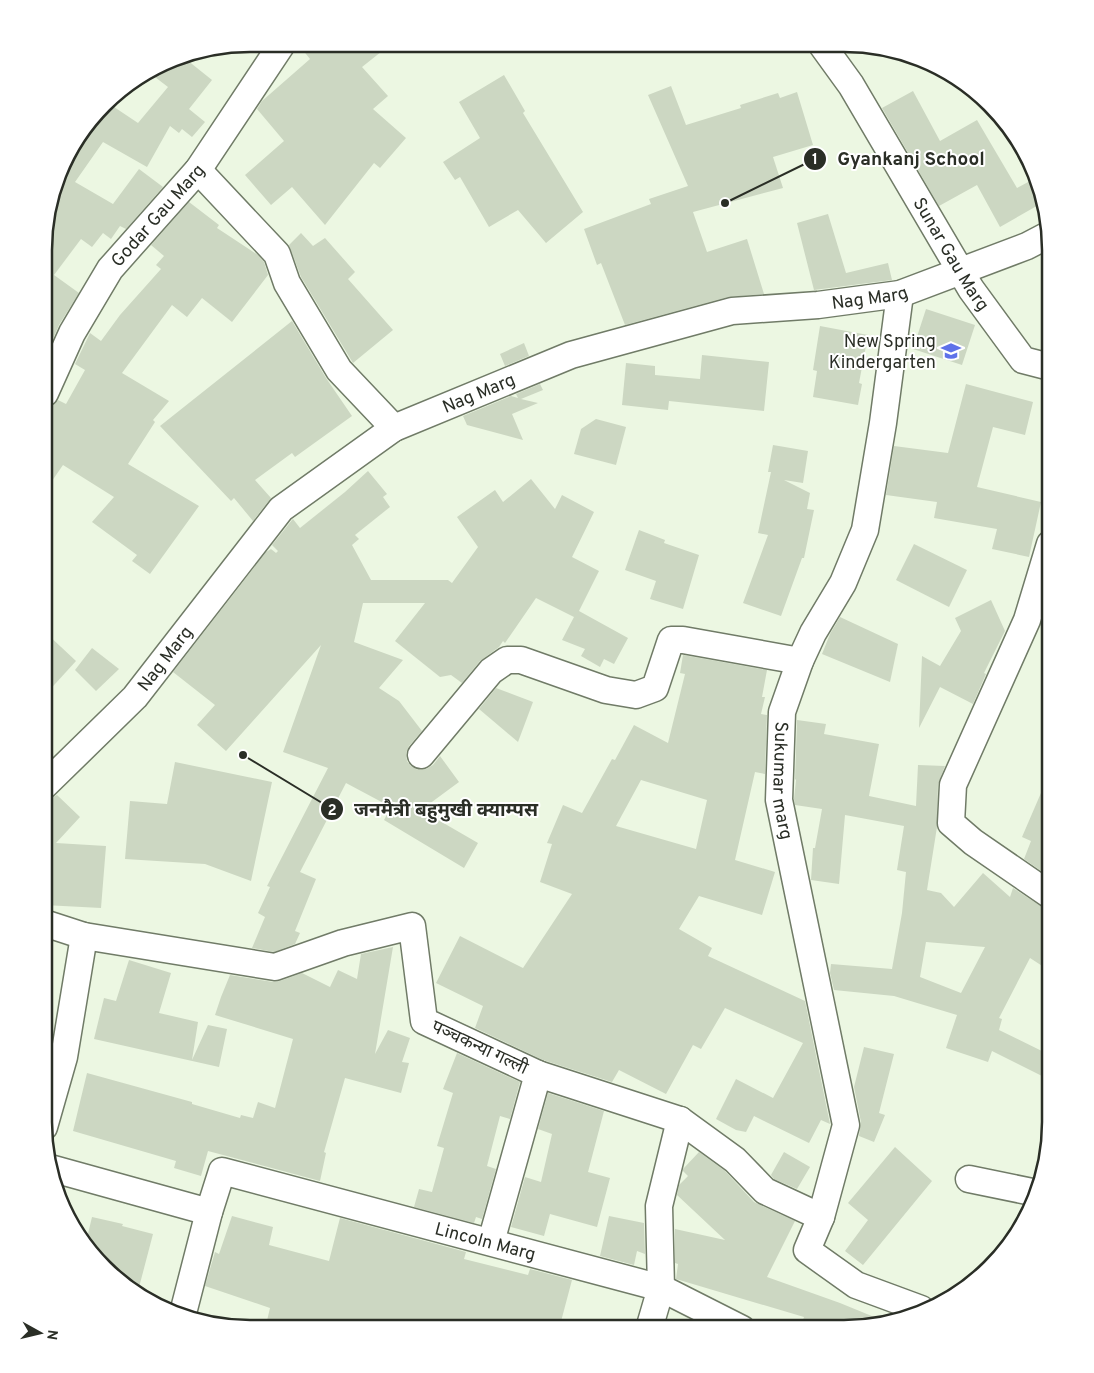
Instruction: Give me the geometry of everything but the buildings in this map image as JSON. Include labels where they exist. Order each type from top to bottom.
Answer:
[{"type":"street","name":"Godar Gau Marg","points":[[52,377],[72,333],[110,270],[198,170],[277,52]]},
{"type":"street","name":"Sunar Gau Marg","points":[[827,52],[851,85],[959,271],[1023,360],[1042,365]]},
{"type":"street","points":[[198,170],[277,254],[287,283],[339,370],[394,428]]},
{"type":"street","name":"Nag Marg","points":[[52,778],[135,697],[281,510],[394,428],[570,355],[732,311],[818,304],[900,294],[1027,246],[1041,239]]},
{"type":"street","name":"Sukumar marg","points":[[900,294],[883,423],[865,530],[843,583],[813,633],[800,661],[782,712],[779,800],[846,1125],[821,1217],[808,1250],[856,1285],[915,1307]]},
{"type":"street","points":[[1042,570],[1027,620],[953,785],[951,823],[973,842],[1042,889]]},
{"type":"street","points":[[420,755],[491,670],[507,660],[521,660],[606,690],[636,695],[655,688],[672,640],[683,640],[800,661]]},
{"type":"street","name":"पञ्चकन्या गल्ली","points":[[52,925],[84,936],[275,967],[343,944],[412,926],[424,1021],[538,1074],[680,1120],[734,1160],[765,1191],[821,1217]]},
{"type":"street","points":[[52,1099],[64,1057],[84,936]]},
{"type":"street","points":[[491,1242],[538,1074]]},
{"type":"street","points":[[651,1320],[660,1288],[659,1206],[680,1120]]},
{"type":"street","points":[[58,1170],[209,1212],[184,1309]]},
{"type":"street","name":"Lincoln Marg","points":[[209,1212],[222,1171],[660,1288],[724,1320]]},
{"type":"street","points":[[969,1179],[1029,1191]]},
{"type":"place","name":"Gyankanj School","points":[[725,203]]},
{"type":"place","name":"New Spring Kindergarten","points":[[951,351]]},
{"type":"place","name":"जनमैत्री बहुमुखी क्याम्पस","points":[[243,755]]}]
